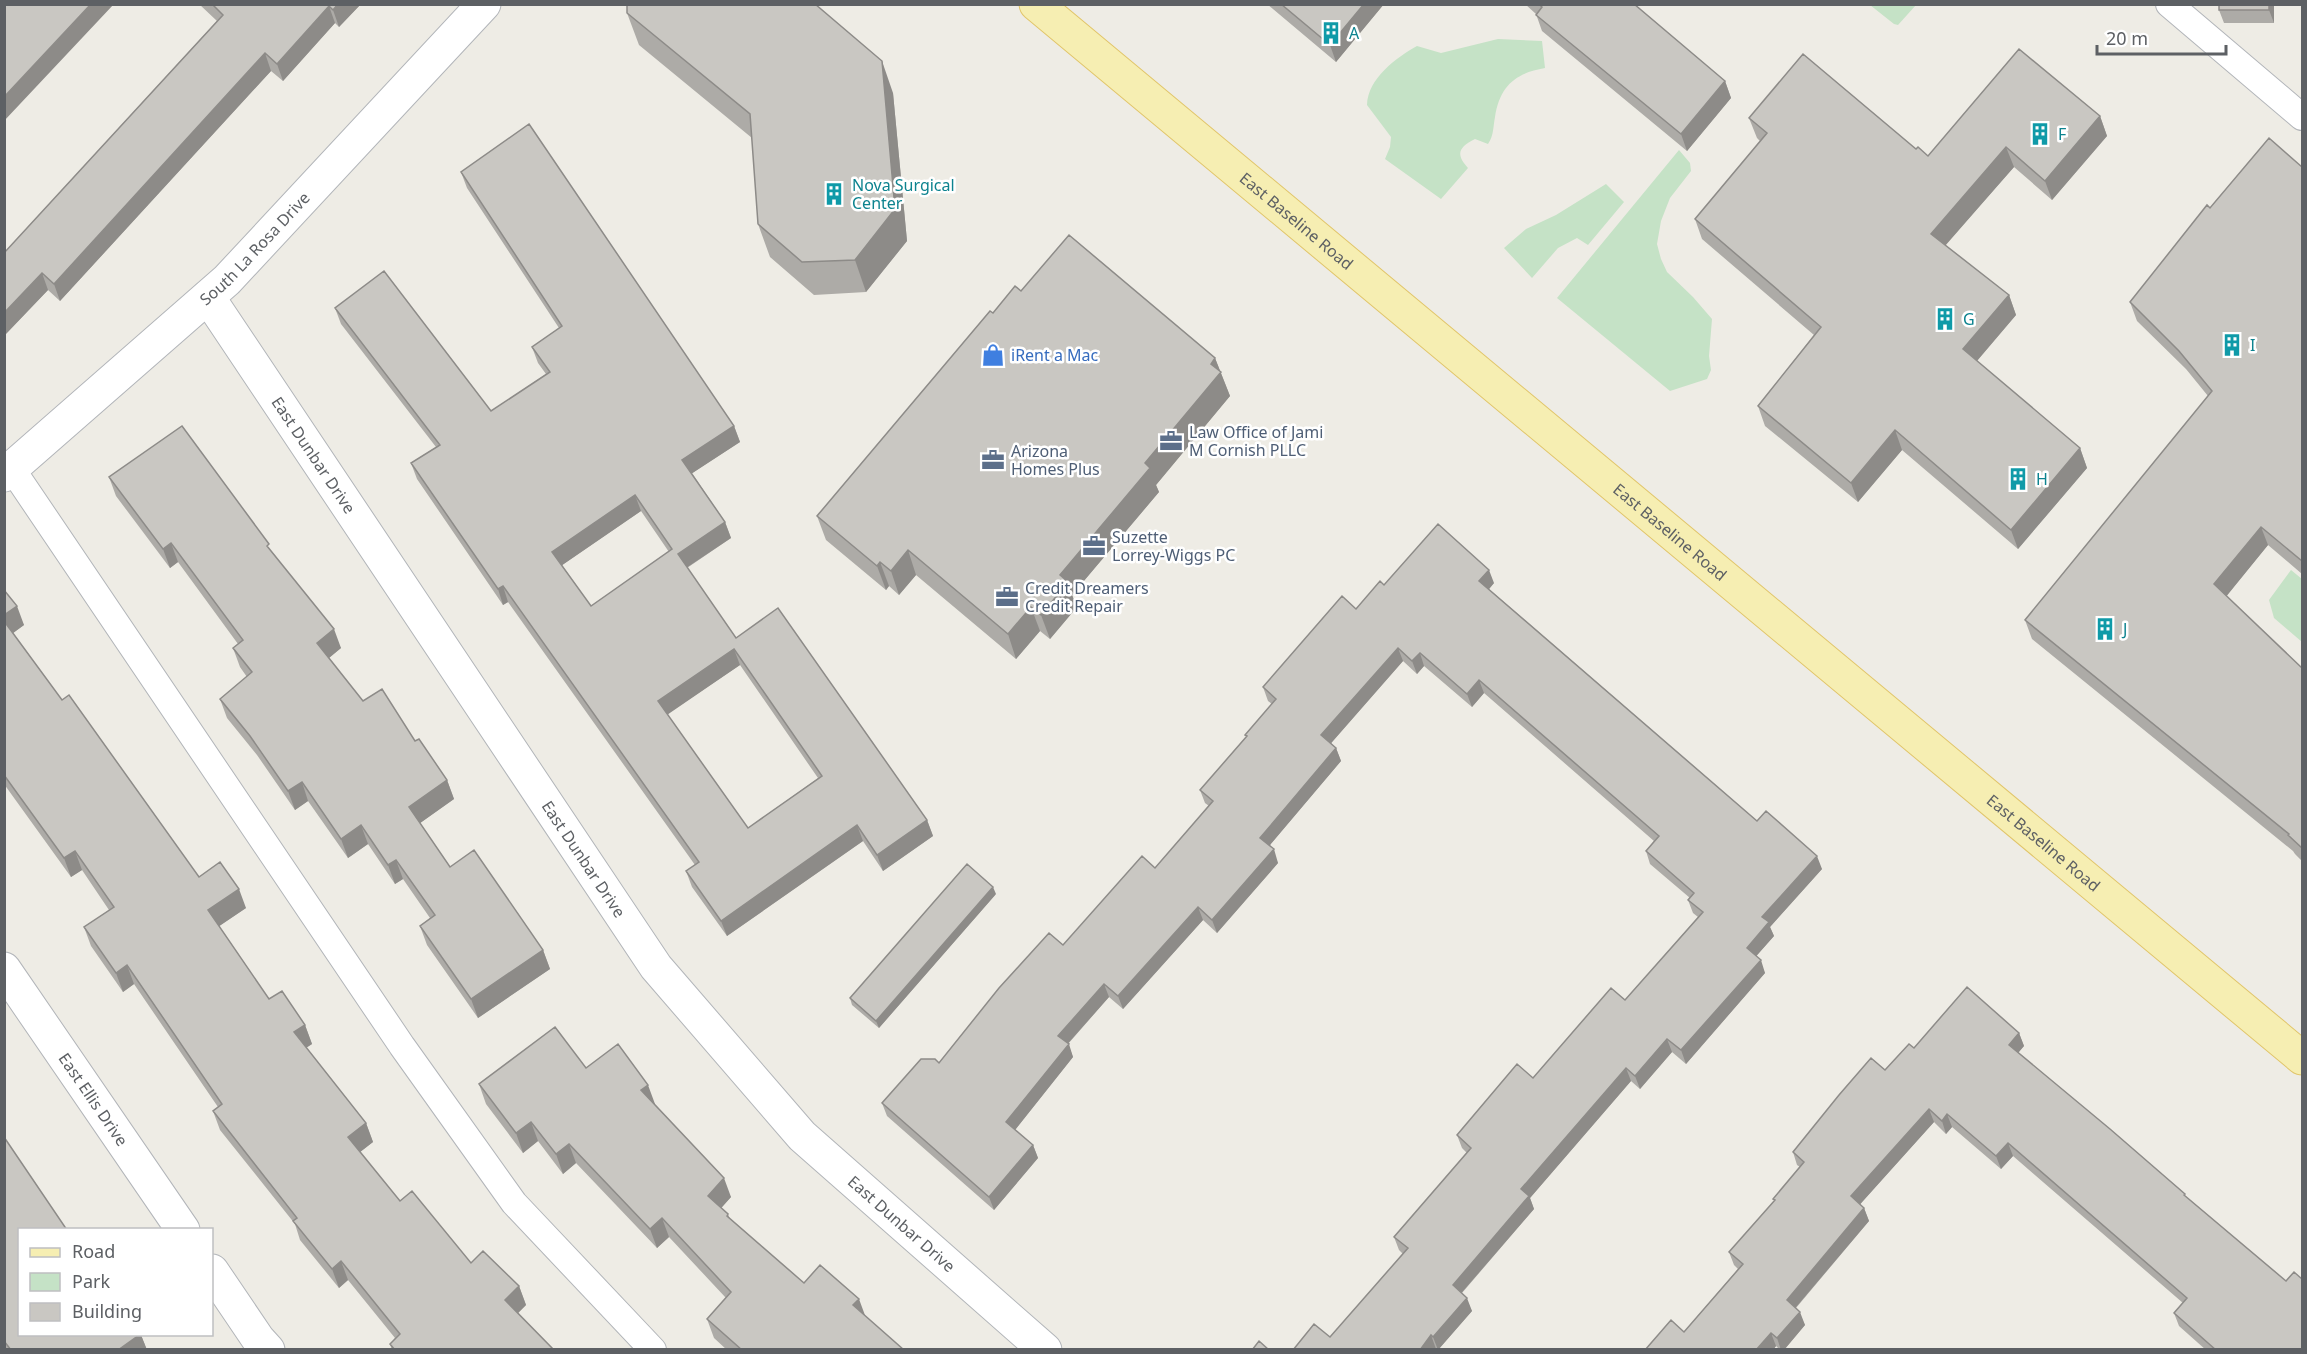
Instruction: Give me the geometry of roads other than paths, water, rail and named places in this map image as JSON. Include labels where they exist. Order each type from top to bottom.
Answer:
[{"type":"main road","name":"East Baseline Road","points":[[1036,4],[2302,1059]]},
{"type":"street","name":"South La Rosa Drive","points":[[8,472],[227,280],[484,4]]},
{"type":"street","name":"East Dunbar Drive","points":[[208,297],[656,967],[802,1136],[1045,1350]]},
{"type":"street","name":"East Ellis Drive","points":[[4,969],[182,1228]]},
{"type":"street","points":[[213,1273],[256,1346]]},
{"type":"lane","points":[[2169,4],[2302,117]]},
{"type":"lane","points":[[8,472],[402,1046],[514,1203],[653,1350]]},
{"type":"place","name":"A","points":[[1331,33]]},
{"type":"place","name":"F","points":[[2040,134]]},
{"type":"place","name":"Nova Surgical Center","points":[[834,194]]},
{"type":"place","name":"G","points":[[1945,319]]},
{"type":"place","name":"I","points":[[2232,345]]},
{"type":"place","name":"iRent a Mac","points":[[993,355]]},
{"type":"place","name":"Law Office of Jami M Cornish PLLC","points":[[1171,441]]},
{"type":"place","name":"Arizona Homes Plus","points":[[993,460]]},
{"type":"place","name":"H","points":[[2018,479]]},
{"type":"place","name":"Suzette Lorrey-Wiggs PC","points":[[1094,546]]},
{"type":"place","name":"Credit Dreamers Credit Repair","points":[[1007,597]]},
{"type":"place","name":"J","points":[[2105,629]]}]
